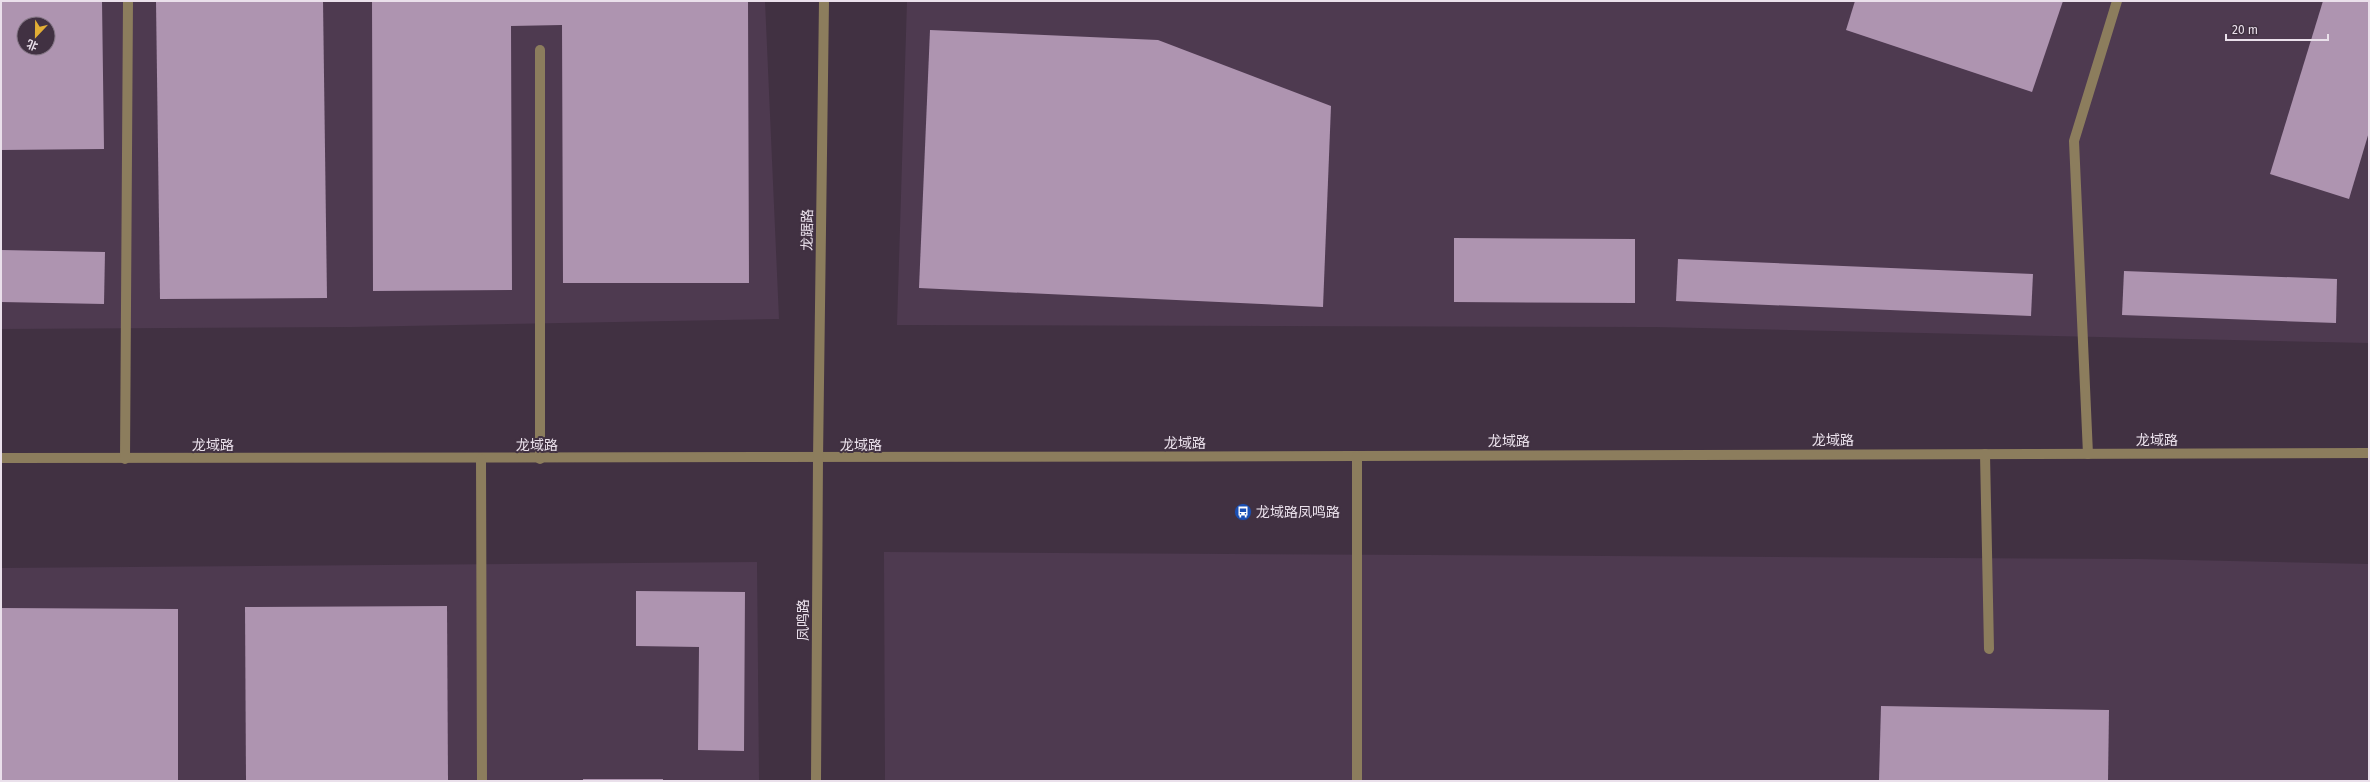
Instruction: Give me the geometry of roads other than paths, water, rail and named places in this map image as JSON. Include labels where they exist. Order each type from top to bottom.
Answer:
[{"type":"street","points":[[125,459],[128,1]]},
{"type":"street","name":"龙踞路","points":[[818,459],[824,1]]},
{"type":"street","points":[[2088,454],[2074,141],[2117,1]]},
{"type":"street","points":[[540,50],[540,459]]},
{"type":"street","points":[[1985,454],[1989,649]]},
{"type":"street","name":"龙域路","points":[[1,458],[818,459],[1357,456],[2369,454]]},
{"type":"street","points":[[1357,456],[1357,781]]},
{"type":"street","points":[[481,459],[482,781]]},
{"type":"street","name":"凤鸣路","points":[[816,781],[818,459]]},
{"type":"place","name":"龙域路凤鸣路","points":[[1243,512]]}]
